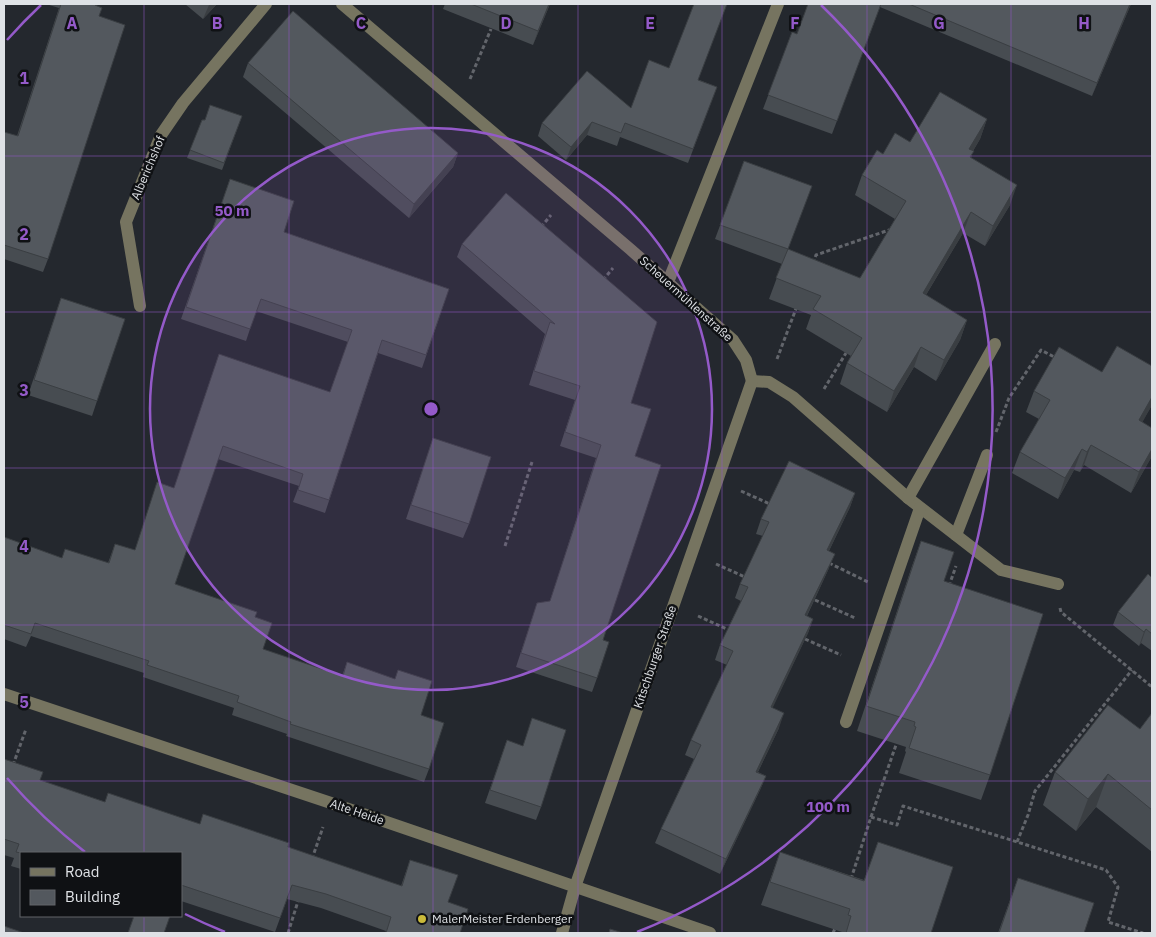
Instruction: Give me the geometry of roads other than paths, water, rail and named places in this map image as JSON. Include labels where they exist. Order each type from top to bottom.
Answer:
[{"type":"street","name":"Alberichshof","points":[[140,306],[126,222],[161,135],[183,103],[266,4]]},
{"type":"street","name":"Scheuermühlenstraße","points":[[342,4],[668,282],[733,340],[746,360],[752,381]]},
{"type":"street","points":[[668,282],[778,4]]},
{"type":"street","points":[[908,498],[994,344]]},
{"type":"street","points":[[752,381],[769,382],[793,397],[920,508],[1001,570],[1058,584]]},
{"type":"street","name":"Kitschburger Straße","points":[[562,933],[575,887],[752,381]]},
{"type":"street","points":[[960,538],[987,455]]},
{"type":"street","points":[[846,722],[920,508]]},
{"type":"street","name":"Alte Heide","points":[[4,694],[331,803],[710,933]]},
{"type":"place","name":"MalerMeister Erdenberger","points":[[422,919]]}]
